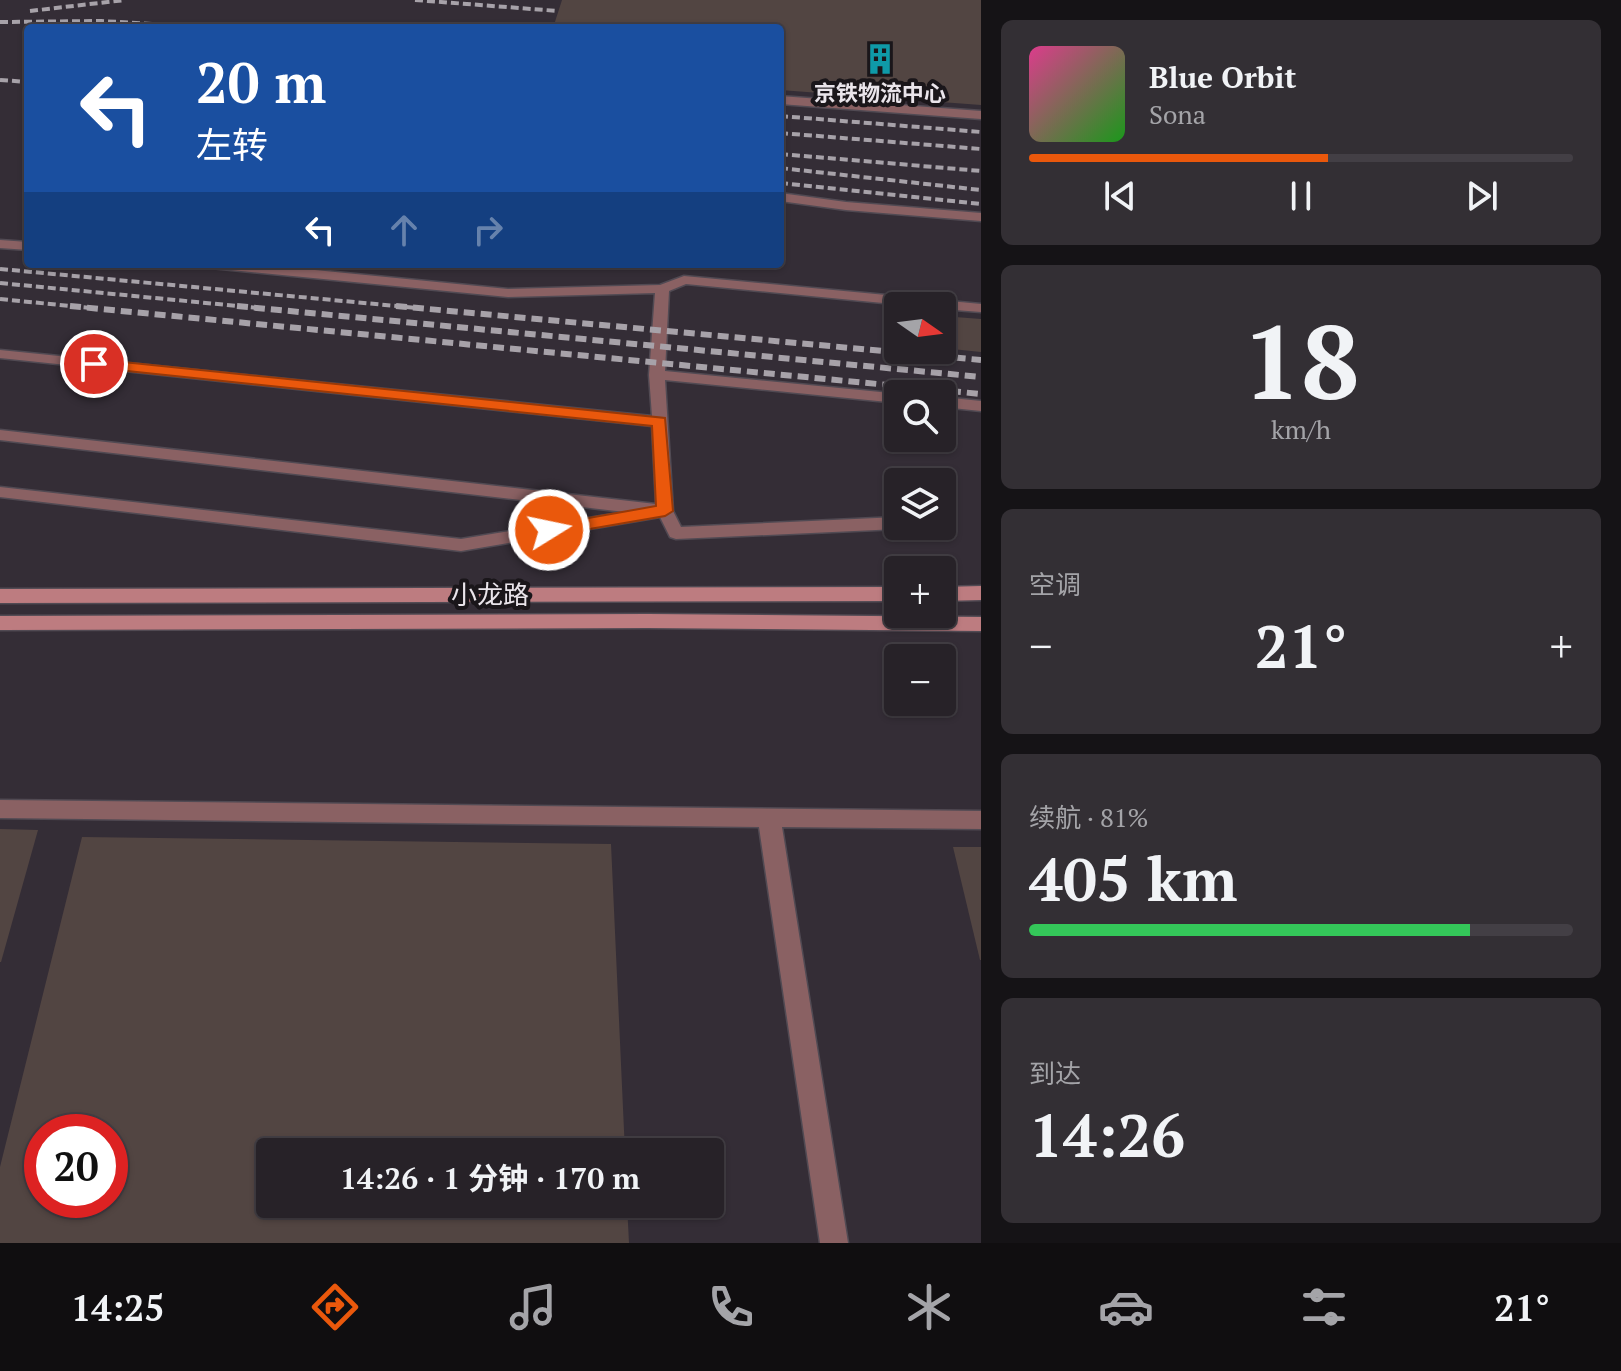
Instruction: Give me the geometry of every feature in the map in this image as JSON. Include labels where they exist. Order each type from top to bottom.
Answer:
[{"type":"street","points":[[784,100],[981,115]]},
{"type":"street","points":[[956,594],[981,593]]},
{"type":"street","name":"小龙路","points":[[0,596],[884,594]]},
{"type":"street","name":"小龙路","points":[[0,623],[648,621],[981,624]]},
{"type":"street","points":[[0,809],[981,820]]},
{"type":"street","points":[[769,818],[834,1243]]},
{"type":"lane","points":[[784,198],[981,217]]},
{"type":"lane","points":[[0,244],[24,246]]},
{"type":"lane","points":[[252,268],[508,293],[662,289],[684,280],[981,308]]},
{"type":"lane","points":[[662,289],[657,375],[665,511],[676,533],[884,524]]},
{"type":"lane","points":[[0,354],[660,422]]},
{"type":"lane","points":[[657,375],[884,397]]},
{"type":"lane","points":[[956,403],[981,406]]},
{"type":"lane","points":[[0,435],[665,511]]},
{"type":"lane","points":[[0,492],[461,545],[665,511]]},
{"type":"building","name":"京铁物流中心","points":[[562,0],[981,0],[981,105],[784,90],[784,24],[554,24]]},
{"type":"building","points":[[956,317],[981,319],[981,352],[956,349]]},
{"type":"building","points":[[0,829],[38,830],[1,962],[0,962]]},
{"type":"building","points":[[82,837],[611,844],[624,1138],[256,1138],[256,1218],[628,1218],[629,1243],[0,1243],[0,1167]]},
{"type":"building","points":[[953,847],[981,847],[981,960],[980,960]]},
{"type":"railway","points":[[30,11],[125,0]]},
{"type":"railway","points":[[415,0],[558,11]]},
{"type":"railway","points":[[0,22],[154,24]]},
{"type":"railway","points":[[0,80],[24,82]]},
{"type":"railway","points":[[784,116],[981,132]]},
{"type":"railway","points":[[784,133],[981,149]]},
{"type":"railway","points":[[784,154],[981,171]]},
{"type":"railway","points":[[784,168],[981,190]]},
{"type":"railway","points":[[784,183],[981,204]]},
{"type":"railway","points":[[0,269],[418,308]]},
{"type":"railway","points":[[0,283],[258,308]]},
{"type":"railway","points":[[0,299],[70,306]]},
{"type":"railway","points":[[70,306],[981,394]]},
{"type":"railway","points":[[70,306],[90,308]]},
{"type":"railway","points":[[237,306],[981,377]]},
{"type":"railway","points":[[396,306],[981,360]]},
{"type":"place","name":"京铁物流中心","points":[[880,59]]},
{"type":"route","points":[[94,364],[660,422],[665,511],[549,530]]}]
